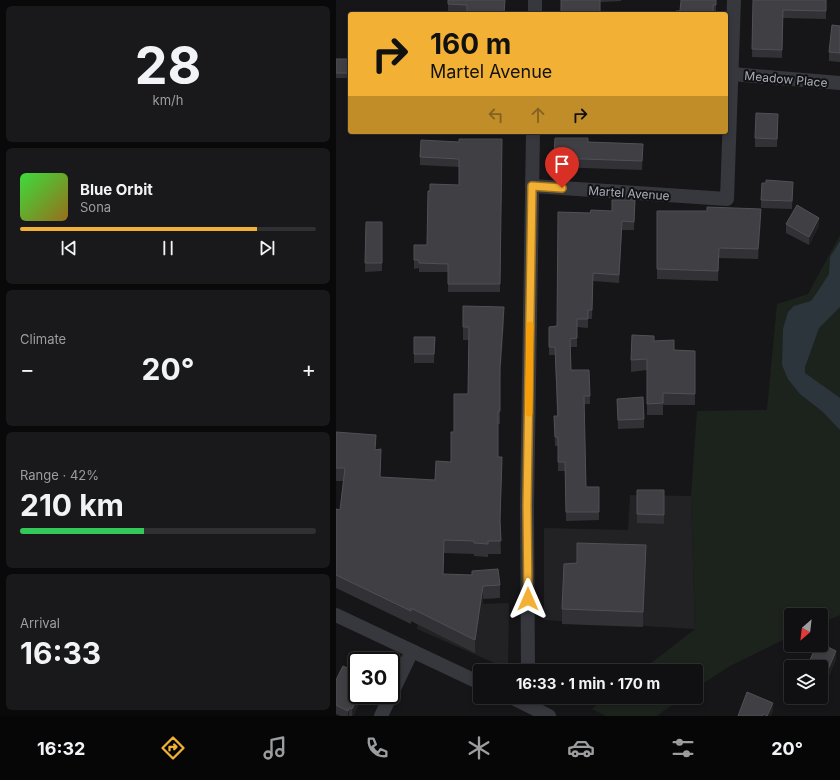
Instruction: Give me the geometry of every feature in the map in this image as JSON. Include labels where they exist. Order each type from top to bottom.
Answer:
[{"type":"street","points":[[534,12],[535,0]]},
{"type":"street","points":[[732,74],[734,0]]},
{"type":"street","name":"Meadow Place","points":[[732,74],[840,83]]},
{"type":"street","name":"Martel Avenue","points":[[532,186],[727,199],[732,74]]},
{"type":"street","points":[[528,664],[527,506],[533,134]]},
{"type":"street","points":[[336,615],[473,679]]},
{"type":"street","points":[[400,676],[412,651]]},
{"type":"street","points":[[380,716],[386,704]]},
{"type":"street","points":[[533,704],[549,716]]},
{"type":"shaded area","points":[[840,235],[840,615],[828,620],[828,608],[784,608],[784,639],[730,666],[703,683],[703,664],[650,664],[695,629],[691,496],[697,411],[767,410],[777,304],[808,294]]},
{"type":"shaded area","points":[[840,241],[840,307],[819,328],[805,367],[805,373],[840,398],[840,430],[823,412],[800,394],[788,379],[782,365],[783,329],[788,312],[794,306],[811,301],[829,274],[830,257]]},
{"type":"shaded area","points":[[630,495],[691,496],[695,629],[544,620],[544,528],[628,530]]},
{"type":"shaded area","points":[[421,575],[478,604],[509,603],[508,664],[497,664],[417,629]]},
{"type":"shaded area","points":[[598,704],[673,704],[657,716],[606,716],[592,709]]},
{"type":"building","points":[[448,0],[505,0],[504,12],[467,12],[467,5],[448,4]]},
{"type":"building","points":[[561,0],[600,0],[600,12],[561,12]]},
{"type":"building","points":[[681,0],[716,0],[716,5],[713,5],[713,12],[676,12],[680,11]]},
{"type":"building","points":[[753,0],[826,0],[826,11],[783,10],[782,50],[752,49]]},
{"type":"building","points":[[832,25],[840,26],[840,53],[829,52]]},
{"type":"building","points":[[336,59],[348,59],[348,73],[336,73]]},
{"type":"building","points":[[756,113],[778,114],[777,139],[755,138]]},
{"type":"building","points":[[555,138],[588,138],[588,142],[643,144],[642,161],[554,158]]},
{"type":"building","points":[[459,139],[502,139],[500,284],[448,284],[448,264],[419,263],[419,260],[414,260],[414,245],[427,245],[428,191],[430,191],[430,184],[459,185],[459,159],[420,157],[421,140],[459,142]]},
{"type":"building","points":[[766,180],[793,182],[792,201],[761,200],[762,183],[766,183]]},
{"type":"building","points":[[612,200],[635,200],[634,222],[622,221],[619,275],[593,273],[592,310],[588,310],[588,319],[577,319],[577,338],[570,339],[571,370],[589,370],[590,396],[584,396],[586,487],[599,487],[599,512],[566,512],[565,462],[558,462],[558,437],[555,437],[554,416],[558,416],[555,347],[549,347],[549,327],[557,326],[558,212],[590,213],[591,210],[612,211]]},
{"type":"building","points":[[797,205],[819,218],[809,237],[786,224]]},
{"type":"building","points":[[707,207],[761,209],[758,249],[719,248],[718,271],[657,269],[657,211],[707,211]]},
{"type":"building","points":[[366,222],[382,222],[382,263],[365,263]]},
{"type":"building","points":[[463,306],[504,307],[500,368],[500,411],[498,412],[498,457],[502,457],[500,520],[501,541],[488,541],[488,544],[474,543],[474,541],[444,540],[443,574],[472,575],[472,571],[498,569],[500,585],[483,586],[475,640],[411,608],[411,611],[336,575],[336,509],[340,510],[345,468],[336,468],[336,432],[376,435],[375,450],[381,449],[380,477],[435,480],[436,461],[451,462],[451,432],[454,432],[454,394],[468,394],[469,327],[463,327]]},
{"type":"building","points":[[632,335],[654,336],[654,341],[674,340],[674,350],[695,351],[695,394],[663,393],[663,403],[647,404],[647,359],[631,360]]},
{"type":"building","points":[[414,337],[435,337],[434,354],[414,354]]},
{"type":"building","points":[[643,397],[644,419],[618,420],[617,399]]},
{"type":"building","points":[[637,490],[664,490],[664,515],[637,514]]},
{"type":"building","points":[[577,543],[646,545],[643,612],[562,609],[564,564],[577,563]]},
{"type":"building","points":[[828,647],[836,651],[828,670],[828,660],[810,660],[813,652],[828,652]]},
{"type":"building","points":[[343,666],[348,668],[348,704],[354,704],[352,709],[349,708],[348,711],[336,705],[336,680]]},
{"type":"building","points":[[747,692],[773,703],[767,716],[763,714],[763,716],[738,716]]},
{"type":"slow traffic","points":[[529,413],[530,325]]},
{"type":"route","points":[[528,599],[527,506],[532,186],[562,188]]}]
